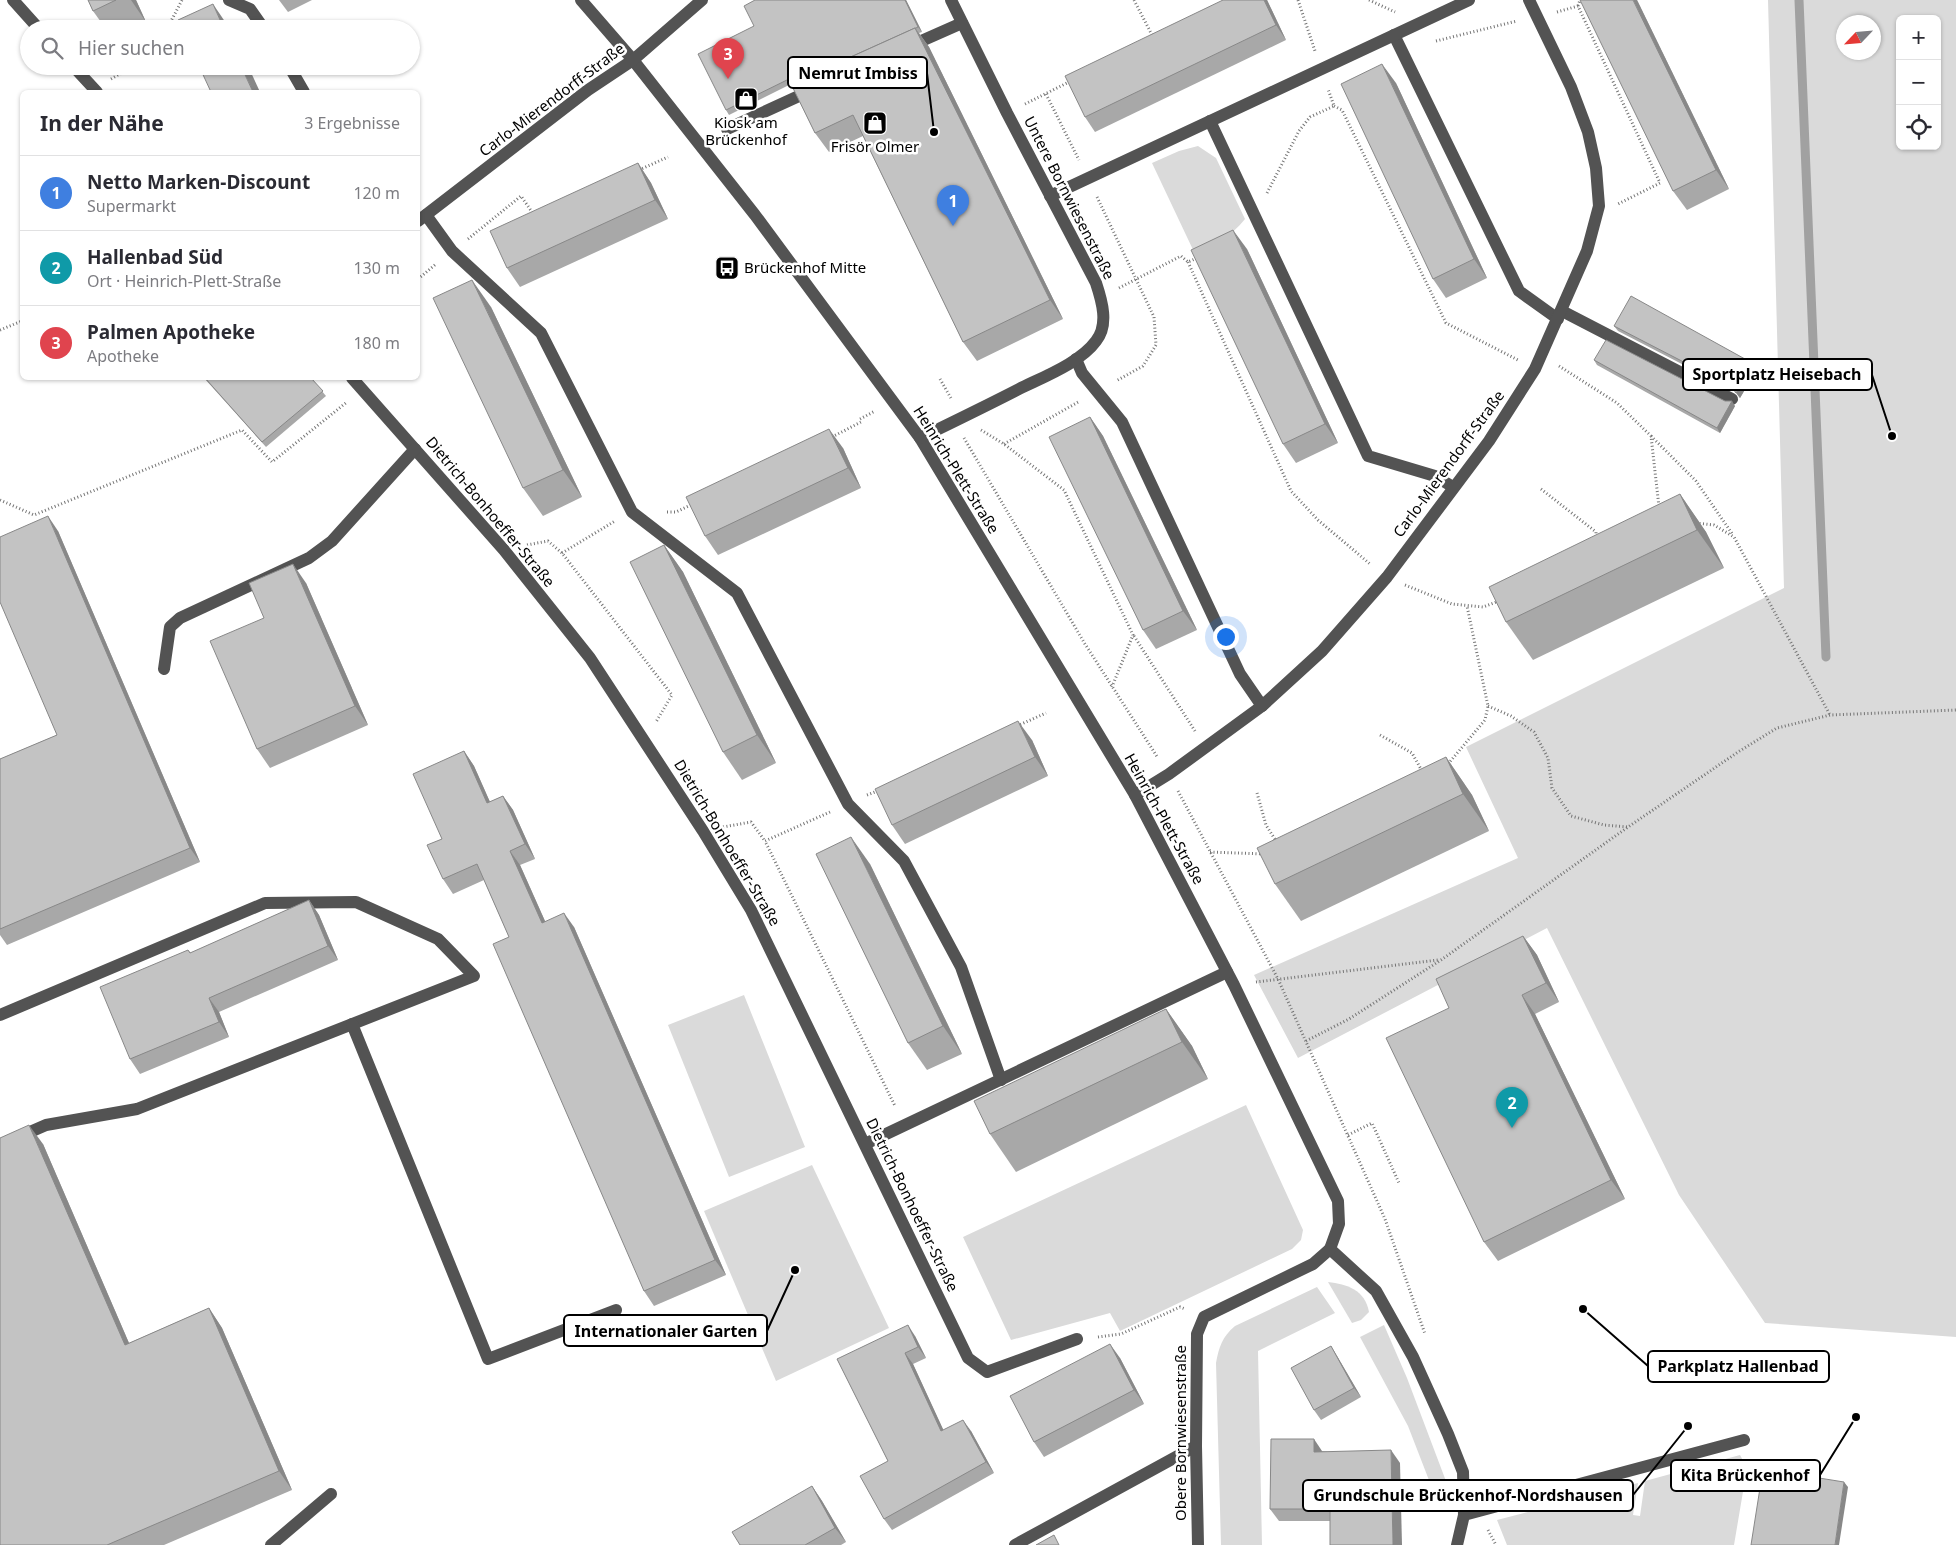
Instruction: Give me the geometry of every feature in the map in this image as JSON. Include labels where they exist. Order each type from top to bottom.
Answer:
[{"type":"street","points":[[14,0],[31,20]]},
{"type":"street","points":[[229,0],[250,9],[258,20]]},
{"type":"street","name":"Heinrich-Plett-Straße","points":[[581,0],[633,60],[755,214],[920,438],[1135,795],[1234,985],[1338,1201],[1339,1224],[1330,1249]]},
{"type":"street","name":"Carlo-Mierendorff-Straße","points":[[422,218],[588,90],[633,60],[702,0]]},
{"type":"street","name":"Untere Bornwiesenstraße","points":[[920,438],[1051,374],[1082,356],[1097,340],[1102,326],[1103,307],[1096,283],[1007,114],[951,0]]},
{"type":"street","points":[[1050,196],[1469,0]]},
{"type":"street","name":"Carlo-Mierendorff-Straße","points":[[1135,795],[1169,774],[1262,706],[1322,651],[1377,590],[1489,441],[1535,369],[1588,251],[1599,206],[1596,168],[1588,132],[1571,87],[1529,0]]},
{"type":"street","points":[[900,50],[962,23]]},
{"type":"street","points":[[1394,35],[1519,291],[1560,315],[1732,399]]},
{"type":"street","points":[[81,75],[95,90]]},
{"type":"street","points":[[294,75],[303,90]]},
{"type":"street","points":[[726,129],[821,86]]},
{"type":"street","points":[[1210,121],[1368,456],[1434,476],[1453,487]]},
{"type":"street","points":[[422,218],[452,251],[541,333],[632,512],[737,593],[848,804],[904,862],[961,967],[1001,1080]]},
{"type":"street","points":[[1076,359],[1082,373],[1122,422],[1240,674],[1262,706]]},
{"type":"street","name":"Dietrich-Bonhoeffer-Straße","points":[[354,380],[504,550],[590,658],[752,910],[968,1358],[987,1372],[1077,1339]]},
{"type":"street","points":[[164,669],[170,627],[180,618],[309,558],[332,541],[415,449]]},
{"type":"street","points":[[0,1015],[265,903],[356,902],[438,939],[474,976],[137,1109],[46,1125],[0,1145]]},
{"type":"street","points":[[865,1144],[1227,972]]},
{"type":"street","points":[[352,1024],[488,1359],[616,1310]]},
{"type":"street","points":[[1204,1317],[1313,1264],[1330,1249],[1376,1291],[1414,1357],[1448,1434],[1463,1472],[1464,1516],[1457,1545]]},
{"type":"street","name":"Obere Bornwiesenstraße","points":[[1198,1545],[1196,1446],[1197,1334],[1204,1317]]},
{"type":"street","points":[[1464,1516],[1744,1440]]},
{"type":"street","points":[[1015,1545],[1196,1446]]},
{"type":"street","points":[[271,1545],[331,1494]]},
{"type":"path","points":[[172,20],[182,0]]},
{"type":"path","points":[[1134,0],[1154,38]]},
{"type":"path","points":[[1298,0],[1328,89]]},
{"type":"path","points":[[1578,6],[1580,0]]},
{"type":"path","points":[[1145,42],[1162,34]]},
{"type":"path","points":[[1007,114],[1079,76]]},
{"type":"path","points":[[1334,106],[1342,110],[1446,323],[1535,369]]},
{"type":"path","points":[[636,172],[668,157]]},
{"type":"path","points":[[420,277],[521,196],[536,218]]},
{"type":"path","points":[[0,330],[20,322]]},
{"type":"path","points":[[0,500],[34,515],[242,430],[272,462],[362,390]]},
{"type":"path","points":[[826,439],[862,422]]},
{"type":"path","points":[[978,429],[1004,444],[1064,490],[1133,635],[1206,748]]},
{"type":"path","points":[[970,432],[962,436],[1112,687],[1169,774],[1278,979],[1386,1219],[1426,1333],[1414,1357]]},
{"type":"path","points":[[1651,436],[1696,481],[1734,537],[1830,715]]},
{"type":"path","points":[[1541,489],[1596,532],[1596,541]]},
{"type":"path","points":[[562,553],[597,530],[632,512],[676,512],[701,500]]},
{"type":"path","points":[[1692,522],[1714,526],[1734,537]]},
{"type":"path","points":[[504,550],[548,541],[562,553],[672,694],[645,742]]},
{"type":"path","points":[[1442,772],[1486,720],[1488,706],[1467,606]]},
{"type":"path","points":[[1112,687],[1133,635]]},
{"type":"path","points":[[1488,706],[1511,716],[1534,732],[1548,758],[1552,788],[1571,816],[1604,825],[1628,827]]},
{"type":"path","points":[[1306,1041],[1349,1019],[1441,960],[1628,827],[1738,752],[1777,728],[1830,715],[1956,710]]},
{"type":"path","points":[[1010,729],[1046,713]]},
{"type":"path","points":[[1380,735],[1412,753],[1425,778]]},
{"type":"path","points":[[765,841],[883,788]]},
{"type":"path","points":[[1257,793],[1266,826],[1280,848]]},
{"type":"path","points":[[703,832],[751,822],[765,841],[904,1126]]},
{"type":"path","points":[[1210,852],[1266,854]]},
{"type":"path","points":[[1234,985],[1441,960]]},
{"type":"path","points":[[1348,1135],[1372,1123],[1400,1183]]},
{"type":"path","points":[[1077,1339],[1121,1334],[1180,1307],[1204,1317]]},
{"type":"shaded area","points":[[1768,0],[1956,0],[1956,1337],[1765,1323],[1679,1195],[1547,928],[1298,1058],[1254,975],[1518,858],[1466,747],[1784,588]]},
{"type":"shaded area","points":[[1198,146],[1216,158],[1245,219],[1228,235],[1195,254],[1152,163],[1179,151]]},
{"type":"shaded area","points":[[744,995],[805,1147],[729,1177],[668,1025]]},
{"type":"shaded area","points":[[1246,1105],[1303,1230],[1301,1240],[1292,1249],[1120,1331],[1110,1313],[1011,1340],[963,1237]]},
{"type":"shaded area","points":[[812,1165],[889,1328],[776,1381],[704,1211]]},
{"type":"shaded area","points":[[1328,1282],[1342,1284],[1359,1293],[1364,1298],[1369,1312],[1361,1320],[1352,1323]]},
{"type":"shaded area","points":[[1317,1287],[1335,1313],[1258,1351],[1262,1545],[1221,1545],[1216,1363],[1220,1347],[1224,1338],[1235,1326]]},
{"type":"shaded area","points":[[1384,1325],[1407,1378],[1452,1497],[1450,1510],[1439,1506],[1408,1426],[1360,1337]]},
{"type":"shaded area","points":[[1740,1455],[1747,1468],[1734,1545],[1507,1545],[1497,1520],[1638,1483],[1633,1515],[1640,1516],[1645,1481]]},
{"type":"building","points":[[88,0],[116,0],[93,11]]},
{"type":"building","points":[[755,0],[905,0],[918,27],[793,83],[791,78],[726,110],[698,54],[754,26],[744,6]]},
{"type":"building","points":[[1223,0],[1264,0],[1276,25],[1085,117],[1065,76]]},
{"type":"building","points":[[1580,0],[1633,0],[1716,170],[1673,191]]},
{"type":"building","points":[[213,4],[220,20],[178,20]]},
{"type":"building","points":[[915,28],[1050,300],[963,342],[853,115],[815,133],[791,84]]},
{"type":"building","points":[[1382,64],[1474,259],[1433,279],[1341,84]]},
{"type":"building","points":[[203,75],[245,75],[252,90],[210,90]]},
{"type":"building","points":[[638,163],[655,200],[507,268],[490,231]]},
{"type":"building","points":[[1233,230],[1325,424],[1283,444],[1191,250]]},
{"type":"building","points":[[472,280],[563,470],[523,488],[433,298]]},
{"type":"building","points":[[1631,296],[1754,364],[1736,393],[1732,387],[1614,326]]},
{"type":"building","points":[[1606,340],[1725,401],[1732,401],[1717,428],[1594,360]]},
{"type":"building","points":[[207,380],[313,380],[323,391],[262,442]]},
{"type":"building","points":[[1090,417],[1183,611],[1143,630],[1049,437]]},
{"type":"building","points":[[829,429],[848,468],[705,536],[686,497]]},
{"type":"building","points":[[1680,494],[1697,530],[1506,622],[1489,587]]},
{"type":"building","points":[[48,516],[190,848],[0,929],[0,759],[57,735],[0,602],[0,537]]},
{"type":"building","points":[[664,545],[757,735],[723,752],[630,562]]},
{"type":"building","points":[[293,564],[355,706],[257,749],[210,641],[264,618],[249,583]]},
{"type":"building","points":[[1018,721],[1035,757],[892,825],[875,789]]},
{"type":"building","points":[[464,751],[487,803],[503,796],[525,844],[510,851],[542,923],[564,913],[715,1260],[644,1291],[493,944],[509,937],[477,864],[443,879],[427,845],[442,839],[413,774]]},
{"type":"building","points":[[1446,757],[1463,794],[1275,884],[1257,848]]},
{"type":"building","points":[[851,837],[943,1026],[908,1043],[816,854]]},
{"type":"building","points":[[309,900],[328,946],[209,998],[219,1022],[130,1059],[100,987],[188,950],[190,953]]},
{"type":"building","points":[[1523,936],[1546,983],[1522,995],[1611,1180],[1484,1242],[1386,1038],[1449,1008],[1436,979]]},
{"type":"building","points":[[1166,1009],[1182,1042],[990,1134],[974,1101]]},
{"type":"building","points":[[29,1125],[125,1345],[209,1308],[279,1471],[107,1545],[0,1545],[0,1138]]},
{"type":"building","points":[[908,1325],[918,1347],[905,1353],[941,1431],[963,1420],[986,1462],[884,1519],[860,1476],[888,1461],[837,1359]]},
{"type":"building","points":[[1110,1344],[1134,1390],[1034,1442],[1010,1396]]},
{"type":"building","points":[[1331,1346],[1354,1388],[1314,1410],[1291,1368]]},
{"type":"building","points":[[1271,1439],[1314,1439],[1314,1452],[1391,1450],[1393,1545],[1330,1545],[1330,1509],[1270,1509]]},
{"type":"building","points":[[1763,1469],[1844,1482],[1835,1545],[1751,1545]]},
{"type":"building","points":[[812,1486],[835,1528],[805,1545],[740,1545],[732,1532]]},
{"type":"building","points":[[1054,1535],[1059,1545],[1036,1545]]},
{"type":"waterway","points":[[1799,0],[1826,657]]},
{"type":"place","name":"Palmen Apotheke","points":[[728,79]]},
{"type":"place","name":"Kiosk am Brückenhof","points":[[746,99]]},
{"type":"place","name":"Frisör Olmer","points":[[875,123]]},
{"type":"place","name":"Nemrut Imbiss","points":[[934,132]]},
{"type":"place","name":"Netto Marken-Discount","points":[[953,226]]},
{"type":"place","name":"Brückenhof Mitte","points":[[727,268]]},
{"type":"place","name":"Sportplatz Heisebach","points":[[1892,436]]},
{"type":"place","name":"Hallenbad Süd","points":[[1512,1128]]},
{"type":"place","name":"Internationaler Garten","points":[[795,1270]]},
{"type":"place","name":"Parkplatz Hallenbad","points":[[1583,1309]]},
{"type":"place","name":"Kita Brückenhof","points":[[1856,1417]]},
{"type":"place","name":"Grundschule Brückenhof-Nordshausen","points":[[1688,1426]]}]
